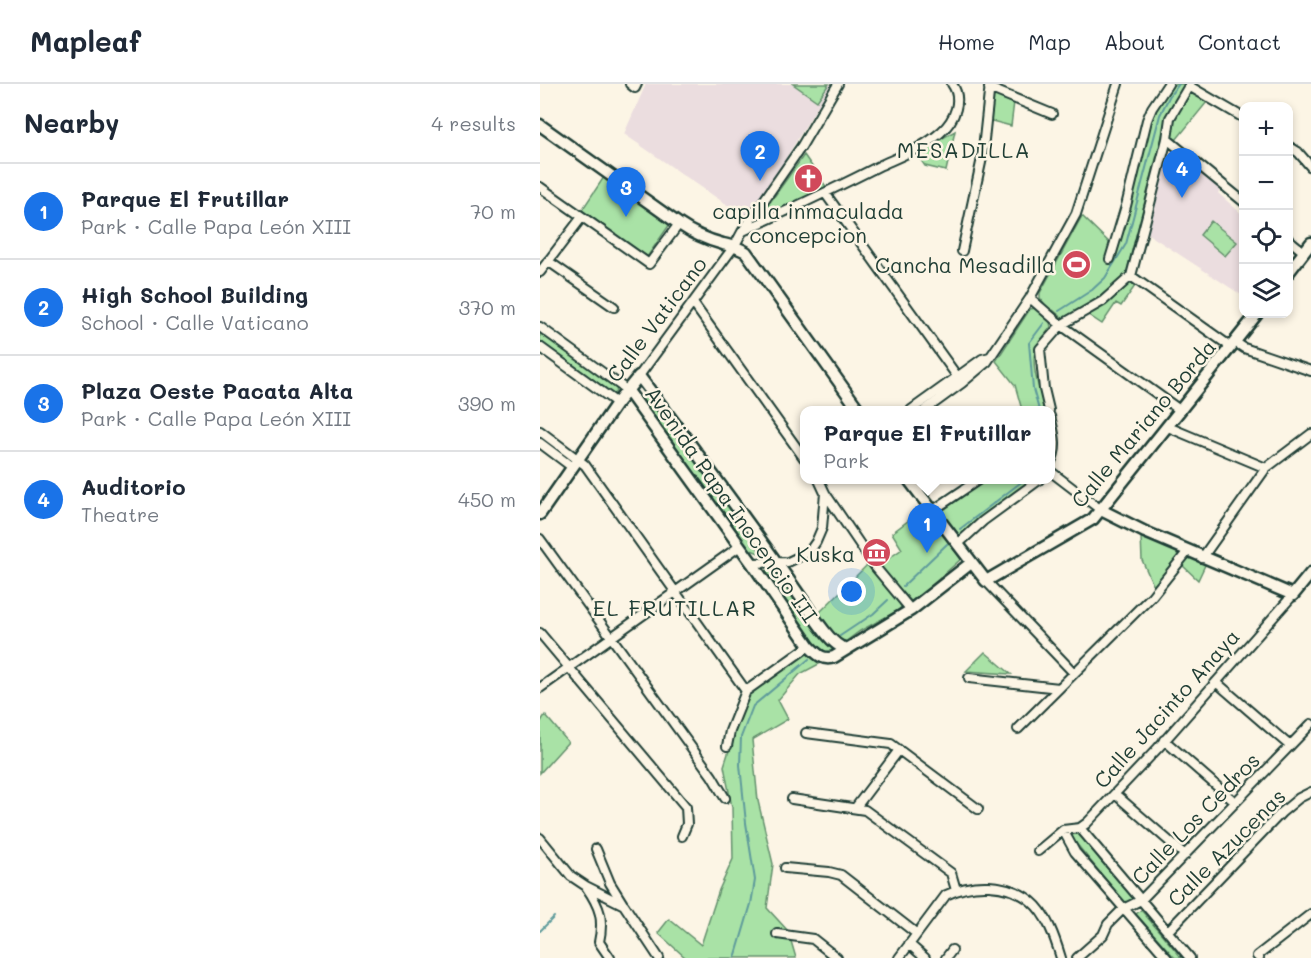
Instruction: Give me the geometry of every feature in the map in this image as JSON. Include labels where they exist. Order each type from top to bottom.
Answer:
[{"type":"street","name":"Calle Vaticano","points":[[540,514],[617,403],[735,245],[801,147],[838,84]]},
{"type":"street","points":[[742,232],[911,151],[940,134],[949,124],[958,101],[952,84]]},
{"type":"street","points":[[919,406],[979,370],[1007,335],[1030,298],[1077,214],[1118,84]]},
{"type":"street","points":[[1110,259],[1126,206],[1147,120],[1168,84]]},
{"type":"street","points":[[1048,406],[1040,348],[1061,325],[1103,301],[1131,276],[1167,139],[1170,118],[1189,85],[1239,115]]},
{"type":"street","points":[[962,251],[982,158],[990,86],[1052,114]]},
{"type":"street","points":[[540,125],[690,232],[724,244],[735,245],[746,252],[855,406]]},
{"type":"street","points":[[1167,139],[1239,198]]},
{"type":"street","points":[[1293,149],[1311,167]]},
{"type":"street","points":[[540,187],[649,264],[678,224]]},
{"type":"street","points":[[825,193],[960,380]]},
{"type":"street","points":[[540,272],[582,217]]},
{"type":"street","points":[[1293,241],[1308,248],[1293,267]]},
{"type":"street","points":[[548,261],[614,307]]},
{"type":"street","points":[[1131,276],[1233,345],[1311,371]]},
{"type":"street","points":[[1030,298],[1061,325],[1180,411]]},
{"type":"street","points":[[693,303],[800,452]]},
{"type":"street","name":"Calle Mariano Borda","points":[[986,581],[1082,526],[1101,510],[1254,318]]},
{"type":"street","name":"Avenida Papa Inocencio III","points":[[540,327],[628,391],[809,646],[820,656],[827,658],[834,657],[846,648]]},
{"type":"street","name":"Avenida Papa Inocencio III","points":[[540,348],[617,403]]},
{"type":"street","name":"Avenida Papa Inocencio III","points":[[639,376],[837,646],[846,648]]},
{"type":"street","points":[[931,406],[960,380]]},
{"type":"street","points":[[1168,426],[1266,468]]},
{"type":"street","points":[[540,431],[575,463]]},
{"type":"street","points":[[1202,558],[1266,468],[1311,434]]},
{"type":"street","points":[[540,443],[575,463],[585,465],[746,691]]},
{"type":"street","points":[[1055,475],[1101,510],[1202,558],[1293,595]]},
{"type":"street","points":[[752,563],[788,562],[808,552],[816,542],[822,528],[825,493],[823,484]]},
{"type":"street","points":[[912,484],[986,581],[1074,673]]},
{"type":"street","points":[[933,511],[972,484]]},
{"type":"street","points":[[958,544],[983,521],[1034,484]]},
{"type":"street","points":[[825,493],[876,568],[911,610]]},
{"type":"street","points":[[540,539],[712,776],[725,798]]},
{"type":"street","points":[[540,688],[740,546]]},
{"type":"street","points":[[1018,729],[1152,596],[1188,550]]},
{"type":"street","points":[[846,648],[911,610],[971,562]]},
{"type":"street","name":"Calle Jacinto Anaya","points":[[1080,828],[1088,823],[1164,740],[1311,573]]},
{"type":"street","points":[[540,633],[686,807],[687,824],[682,836]]},
{"type":"street","points":[[727,746],[729,731],[746,691],[809,646]]},
{"type":"street","points":[[969,678],[1059,688]]},
{"type":"street","points":[[1216,682],[1290,746]]},
{"type":"street","name":"Calle Los Cedros","points":[[1077,958],[1103,935],[1108,924],[1123,909],[1141,900],[1311,724]]},
{"type":"street","points":[[806,733],[891,744],[978,809]]},
{"type":"street","points":[[1164,740],[1235,802]]},
{"type":"street","points":[[856,807],[899,750]]},
{"type":"street","name":"Calle Azucenas","points":[[1168,931],[1281,813],[1299,798],[1311,792]]},
{"type":"street","points":[[1115,794],[1185,855]]},
{"type":"street","points":[[792,799],[865,810],[951,873],[956,890]]},
{"type":"street","points":[[1038,851],[1063,830],[1080,828],[1190,958]]},
{"type":"street","points":[[1063,830],[1075,852],[1167,958]]},
{"type":"street","points":[[540,838],[571,876],[624,905]]},
{"type":"street","points":[[596,849],[610,883],[659,958]]},
{"type":"street","points":[[785,868],[841,875],[917,934]]},
{"type":"street","points":[[586,886],[597,903],[602,926],[599,942],[610,958]]},
{"type":"street","points":[[898,958],[946,895],[956,890],[993,886],[1020,894],[1031,901],[1050,928],[1061,958]]},
{"type":"street","points":[[1258,957],[1311,915]]},
{"type":"street","points":[[777,934],[813,939],[837,958]]},
{"type":"street","points":[[909,944],[925,958]]},
{"type":"street","points":[[946,958],[952,950]]},
{"type":"shaded area","points":[[646,84],[831,84],[769,186],[746,218],[624,134]]},
{"type":"shaded area","points":[[1173,151],[1220,190],[1218,193],[1239,211],[1239,293],[1148,234],[1170,152]]},
{"type":"green space","points":[[793,84],[829,84],[817,101]]},
{"type":"green space","points":[[1174,84],[1186,84],[1167,117],[1126,274],[1104,293],[1064,319],[1053,310],[1050,311],[1040,298],[1040,293],[1082,216],[1117,250],[1153,115]]},
{"type":"green space","points":[[1192,92],[1207,102],[1176,140],[1170,135],[1172,121],[1188,93]]},
{"type":"green space","points":[[993,93],[1014,102],[1011,126],[988,120],[990,96]]},
{"type":"green space","points":[[955,131],[946,171],[925,166],[916,153]]},
{"type":"green space","points":[[804,155],[827,188],[758,220],[758,219]]},
{"type":"green space","points":[[604,177],[670,224],[647,257],[582,210]]},
{"type":"green space","points":[[1211,221],[1237,242],[1225,256],[1200,235]]},
{"type":"green space","points":[[1130,283],[1135,286],[1121,306],[1116,303],[1102,324],[1087,314],[1101,306]]},
{"type":"green space","points":[[1036,308],[1050,322],[1051,327],[1037,345],[1034,359],[1035,374],[1044,406],[1021,406],[1015,385],[996,361],[1030,309]]},
{"type":"green space","points":[[540,332],[615,387],[617,390],[614,394],[540,341]]},
{"type":"green space","points":[[645,396],[661,412],[766,553],[764,555],[746,548],[640,399]]},
{"type":"green space","points":[[980,484],[1029,484],[958,540],[938,514]]},
{"type":"green space","points":[[923,506],[961,559],[914,601],[911,601],[878,566],[902,549],[892,533],[917,514]]},
{"type":"green space","points":[[1141,537],[1177,552],[1178,557],[1155,589],[1142,560]]},
{"type":"green space","points":[[1190,557],[1206,563],[1198,580],[1182,565]]},
{"type":"green space","points":[[868,564],[901,607],[841,645],[817,615]]},
{"type":"green space","points":[[773,567],[835,651],[826,655],[817,649],[766,574],[767,570]]},
{"type":"green space","points":[[806,652],[810,653],[819,664],[800,674],[778,700],[788,719],[752,740],[758,801],[773,864],[767,908],[788,931],[796,958],[686,958],[658,933],[669,919],[701,945],[719,890],[733,859],[732,807],[724,766],[742,710],[750,692]]},
{"type":"green space","points":[[985,652],[1011,674],[966,671]]},
{"type":"green space","points":[[545,715],[568,742],[540,773],[540,723]]},
{"type":"green space","points":[[1076,831],[1080,831],[1100,860],[1135,899],[1124,902],[1071,837]]},
{"type":"green space","points":[[1141,910],[1182,958],[1175,958],[1136,914]]},
{"type":"waterway","points":[[1059,311],[1092,290],[1105,278],[1126,244],[1160,115],[1170,95],[1179,84]]},
{"type":"waterway","points":[[1038,406],[1033,389],[1029,343],[1044,323]]},
{"type":"waterway","points":[[960,529],[1019,484]]},
{"type":"waterway","points":[[903,586],[947,544]]},
{"type":"waterway","points":[[840,636],[873,614],[888,600]]},
{"type":"waterway","points":[[735,958],[751,904],[755,880],[740,765],[741,737],[753,706],[809,659]]},
{"type":"waterway","points":[[540,931],[554,917]]},
{"type":"place","name":"capilla inmaculada concepcion","points":[[808,179]]},
{"type":"place","name":"High School Building","points":[[760,181]]},
{"type":"place","name":"Auditorio","points":[[1182,198]]},
{"type":"place","name":"Plaza Oeste Pacata Alta","points":[[626,217]]},
{"type":"place","name":"Cancha Mesadilla","points":[[1076,264]]},
{"type":"place","name":"Kuska","points":[[876,553]]},
{"type":"place","name":"Parque El Frutillar","points":[[927,553]]},
{"type":"district","name":"MESADILLA","points":[[964,149]]},
{"type":"district","name":"EL FRUTILLAR","points":[[675,607]]}]
